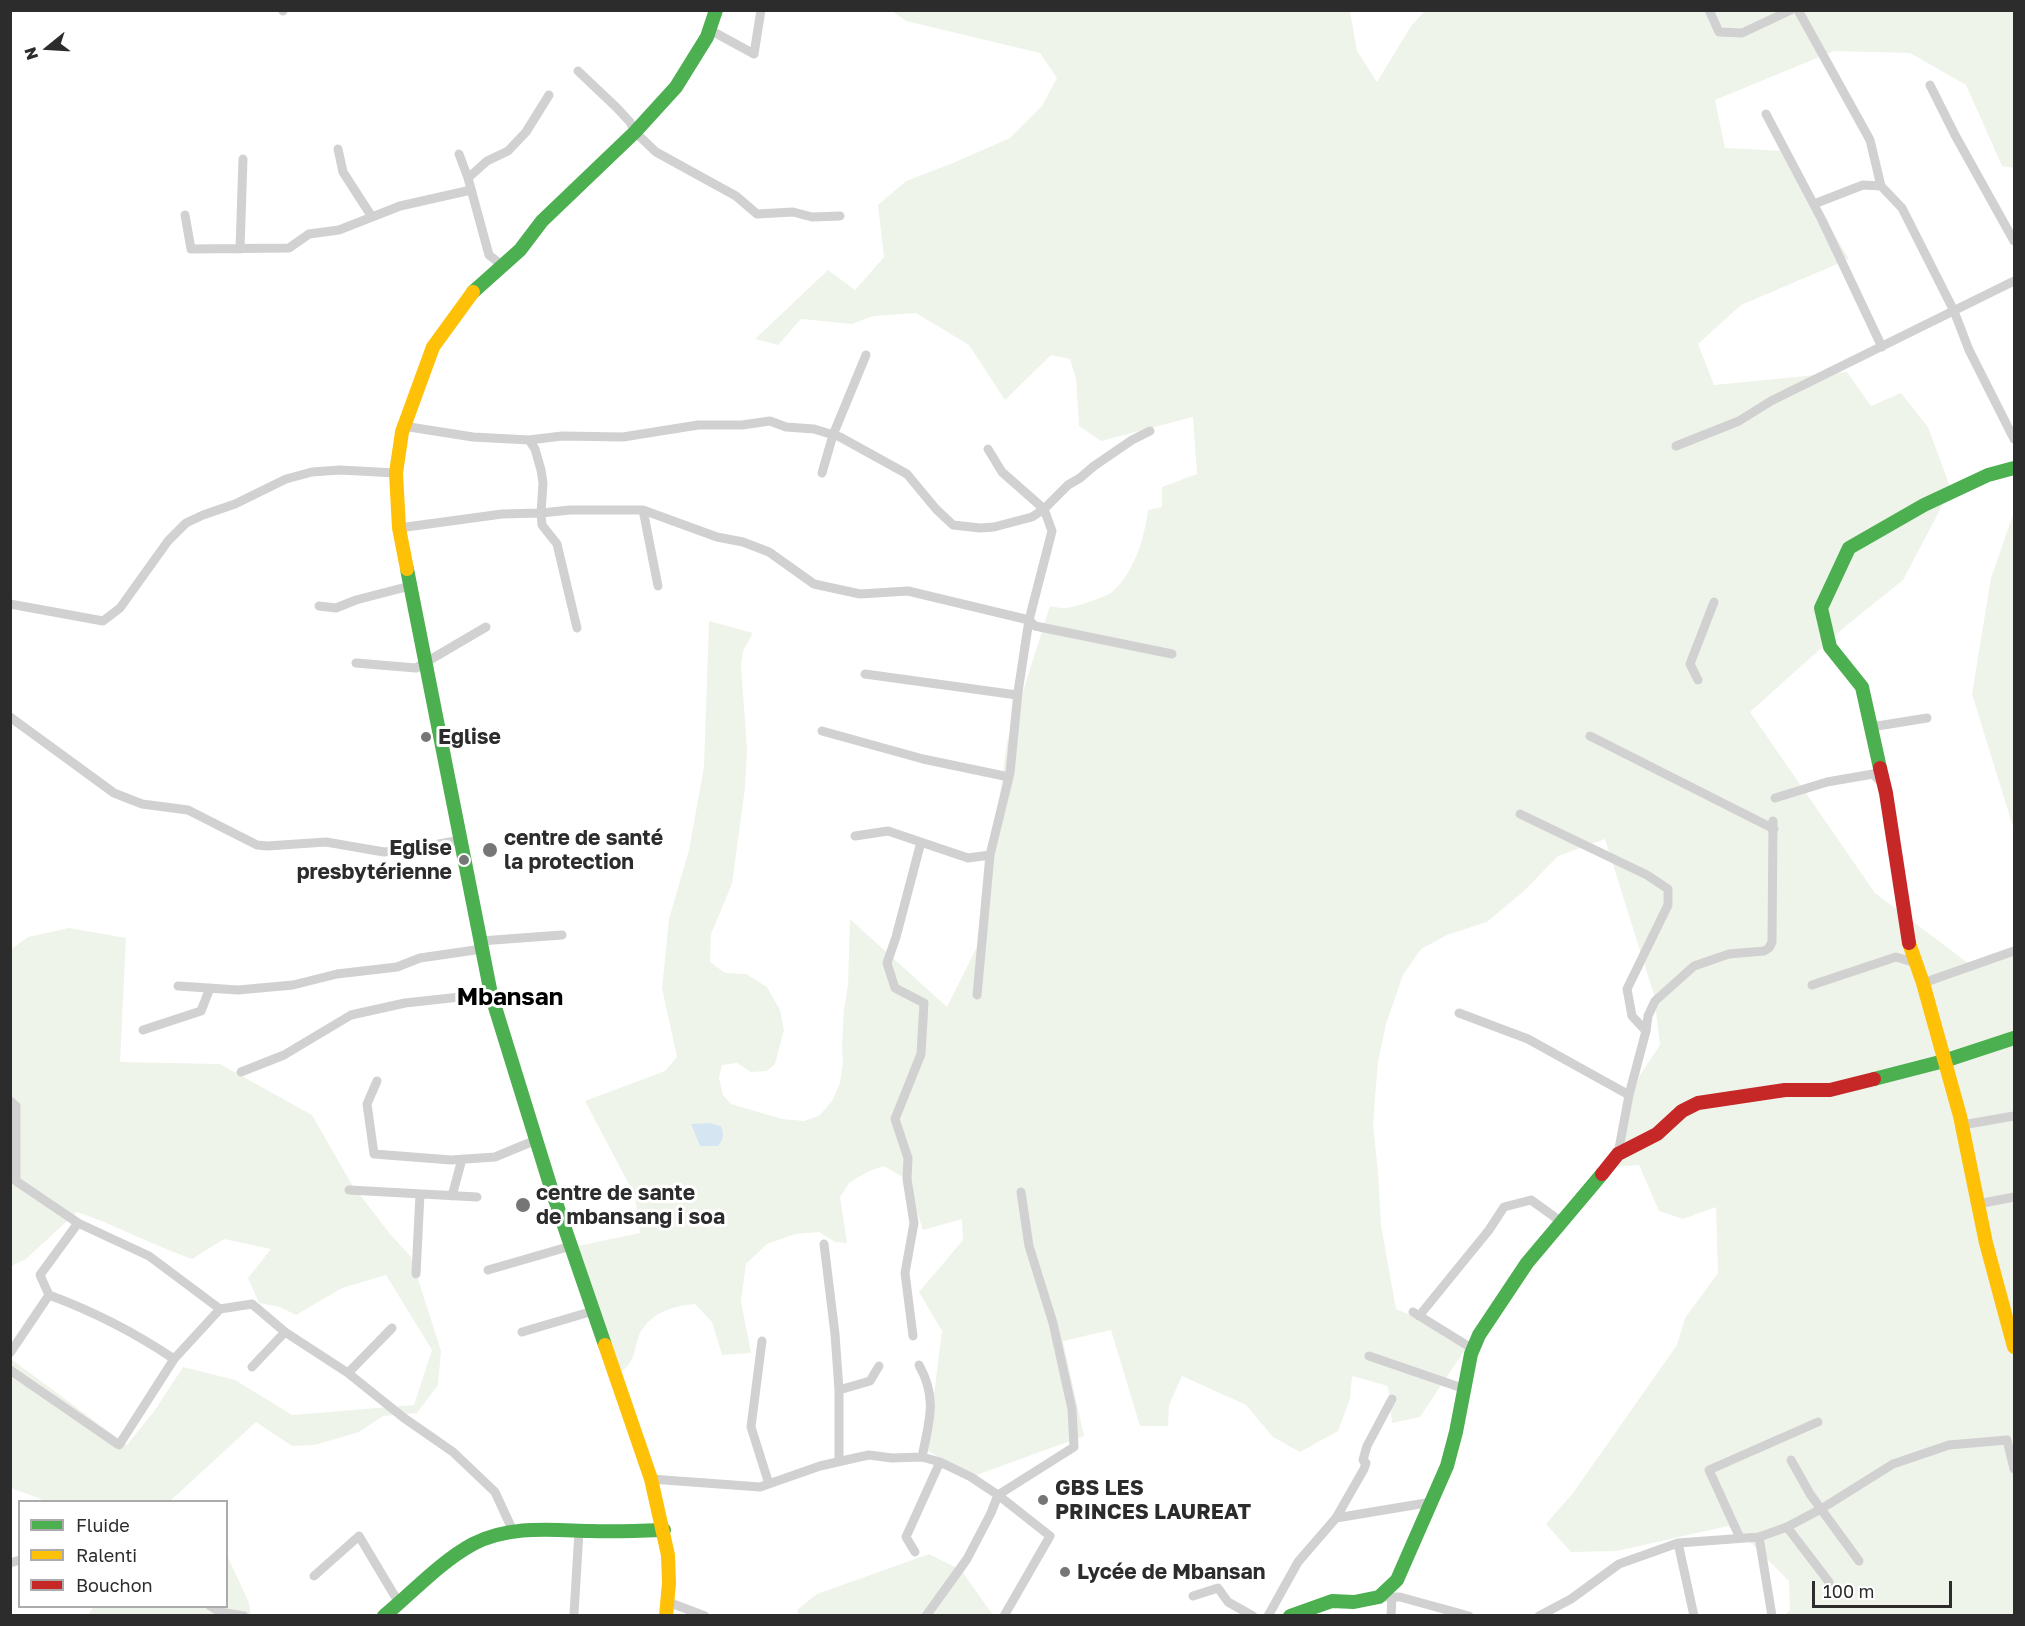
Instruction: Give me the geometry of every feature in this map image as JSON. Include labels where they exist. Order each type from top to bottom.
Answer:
[{"type":"street","points":[[705,1616],[667,1609],[668,1555],[651,1479],[536,1140],[491,994],[399,528],[396,473],[403,426],[433,347],[470,295],[520,250],[542,221],[635,132],[676,87],[710,30],[716,10]]},
{"type":"street","points":[[710,30],[754,54],[761,10]]},
{"type":"street","points":[[1709,10],[1719,32],[1742,33],[1791,10]]},
{"type":"street","points":[[1798,10],[1870,140],[1881,186],[1902,208],[1954,311],[1969,350],[2014,439]]},
{"type":"street","points":[[578,71],[623,114],[635,132],[656,152],[736,196],[757,214],[792,212],[812,217],[840,216]]},
{"type":"street","points":[[1930,85],[2014,241]]},
{"type":"street","points":[[468,178],[487,161],[508,151],[526,132],[549,95]]},
{"type":"street","points":[[1766,114],[1814,204],[1881,347]]},
{"type":"street","points":[[338,149],[343,172],[372,217]]},
{"type":"street","points":[[459,154],[489,255],[503,266]]},
{"type":"street","points":[[240,249],[243,159]]},
{"type":"street","points":[[1814,204],[1863,185],[1881,186]]},
{"type":"street","points":[[185,215],[191,249],[290,248],[309,234],[339,231],[400,206],[471,190]]},
{"type":"street","points":[[1676,446],[1739,421],[1771,401],[2014,281]]},
{"type":"street","points":[[822,473],[833,435],[866,355]]},
{"type":"street","points":[[403,426],[473,437],[529,440],[562,436],[623,437],[698,425],[742,425],[770,421],[786,427],[814,429],[840,437],[907,474],[936,509],[953,525],[961,527],[994,527],[1032,517],[1044,509],[1068,485],[1094,466],[1132,440],[1150,431]]},
{"type":"street","points":[[529,440],[535,449],[541,470],[542,525],[557,544],[577,628]]},
{"type":"street","points":[[977,995],[990,855],[1009,777],[1017,695],[1029,620],[1052,531],[1044,509],[1002,472],[988,449]]},
{"type":"street","points":[[2014,468],[1988,475],[1924,505],[1850,548],[1821,608],[1830,647],[1862,687],[1885,787],[1909,944],[1923,982],[1962,1125],[1986,1243],[2014,1347]]},
{"type":"street","points":[[10,604],[103,621],[120,608],[168,541],[186,523],[235,504],[286,479],[312,472],[340,470],[396,473]]},
{"type":"street","points":[[399,528],[502,514],[570,510],[643,510],[717,537],[743,542],[769,552],[814,584],[860,594],[908,591],[1029,620],[1035,626],[1172,654]]},
{"type":"street","points":[[643,510],[658,586]]},
{"type":"street","points":[[319,606],[336,608],[356,600],[410,586]]},
{"type":"street","points":[[1698,680],[1690,664],[1714,602]]},
{"type":"street","points":[[356,663],[416,668],[486,627]]},
{"type":"street","points":[[865,674],[1017,695]]},
{"type":"street","points":[[10,717],[114,793],[142,804],[188,810],[257,844],[267,846],[326,842],[384,852],[461,840]]},
{"type":"street","points":[[1871,728],[1927,718]]},
{"type":"street","points":[[822,731],[923,759],[1009,777]]},
{"type":"street","points":[[1590,736],[1774,825],[1772,942],[1764,951],[1729,954],[1694,966],[1655,1001],[1648,1016],[1618,1154]]},
{"type":"street","points":[[1774,798],[1827,782],[1873,774],[1885,787]]},
{"type":"street","points":[[1520,814],[1647,875],[1668,889],[1668,905],[1627,989],[1632,1016],[1646,1031]]},
{"type":"street","points":[[855,836],[888,831],[968,858],[990,855]]},
{"type":"street","points":[[913,1336],[905,1273],[914,1223],[908,1179],[908,1158],[895,1119],[921,1054],[924,1003],[895,988],[887,963],[921,842]]},
{"type":"street","points":[[178,986],[237,990],[293,985],[337,974],[398,967],[420,958],[481,945],[562,935]]},
{"type":"street","points":[[1923,982],[2014,951]]},
{"type":"street","points":[[1812,985],[1896,957],[1916,963]]},
{"type":"street","points":[[143,1030],[201,1011],[210,988]]},
{"type":"street","points":[[241,1072],[284,1055],[351,1016],[405,1003],[460,997],[468,1000],[491,994]]},
{"type":"street","points":[[1459,1013],[1528,1039],[1629,1095]]},
{"type":"street","points":[[1391,1616],[1386,1597],[1397,1580],[1447,1466],[1466,1389],[1473,1349],[1479,1335],[1527,1263],[1618,1154],[1657,1134],[1682,1111],[1698,1103],[1785,1090],[1830,1090],[1944,1060],[2014,1038]]},
{"type":"street","points":[[377,1081],[367,1104],[374,1154],[462,1159],[495,1157],[536,1140]]},
{"type":"street","points":[[10,1101],[16,1106],[16,1181],[78,1223],[149,1256],[220,1309]]},
{"type":"street","points":[[1962,1125],[2014,1116]]},
{"type":"street","points":[[452,1196],[462,1159]]},
{"type":"street","points":[[349,1190],[477,1197]]},
{"type":"street","points":[[926,1616],[966,1559],[998,1495],[1074,1447],[1072,1409],[1053,1323],[1029,1246],[1021,1192]]},
{"type":"street","points":[[416,1274],[420,1194]]},
{"type":"street","points":[[1978,1204],[2014,1197]]},
{"type":"street","points":[[1473,1349],[1416,1314],[1489,1230],[1504,1207],[1531,1200],[1563,1222]]},
{"type":"street","points":[[78,1223],[40,1275],[49,1295],[88,1309],[147,1341],[174,1359]]},
{"type":"street","points":[[824,1244],[839,1390],[839,1461]]},
{"type":"street","points":[[488,1270],[571,1246]]},
{"type":"street","points":[[10,1353],[49,1295]]},
{"type":"street","points":[[10,1370],[119,1445],[174,1359],[220,1309],[252,1304],[285,1332],[348,1373],[404,1419],[453,1452],[495,1492],[513,1531]]},
{"type":"street","points":[[522,1332],[593,1311]]},
{"type":"street","points":[[348,1373],[392,1328]]},
{"type":"street","points":[[252,1367],[285,1332]]},
{"type":"street","points":[[762,1341],[751,1427],[769,1484]]},
{"type":"street","points":[[1369,1356],[1466,1389]]},
{"type":"street","points":[[920,1365],[931,1393],[930,1415],[922,1457]]},
{"type":"street","points":[[839,1390],[870,1381],[879,1366]]},
{"type":"street","points":[[1268,1616],[1298,1562],[1336,1518],[1364,1469],[1367,1446],[1392,1400]]},
{"type":"street","points":[[1740,1538],[1709,1470],[1818,1422]]},
{"type":"street","points":[[1539,1616],[1571,1599],[1619,1564],[1678,1543],[1759,1538],[1787,1527],[1821,1509],[1893,1464],[1949,1445],[2011,1439],[2014,1469]]},
{"type":"street","points":[[651,1479],[760,1487],[839,1461],[869,1455],[892,1458],[922,1457],[940,1462],[957,1469],[998,1495],[1050,1536],[1004,1616]]},
{"type":"street","points":[[1791,1460],[1821,1509],[1858,1562]]},
{"type":"street","points":[[915,1552],[906,1537],[940,1462]]},
{"type":"street","points":[[1336,1518],[1432,1502]]},
{"type":"street","points":[[1787,1527],[1830,1582]]},
{"type":"street","points":[[384,1616],[445,1564],[473,1544],[492,1535],[537,1529],[664,1530]]},
{"type":"street","points":[[574,1614],[579,1531]]},
{"type":"street","points":[[314,1576],[359,1536],[399,1603]]},
{"type":"street","points":[[1759,1538],[1772,1616]]},
{"type":"street","points":[[1678,1543],[1695,1616]]},
{"type":"street","points":[[1193,1596],[1218,1588],[1228,1602],[1253,1616]]},
{"type":"street","points":[[1290,1616],[1332,1601],[1354,1602],[1386,1597],[1400,1597],[1469,1616]]},
{"type":"street","points":[[213,1608],[220,1612],[243,1616]]},
{"type":"shaded area","points":[[892,11],[1350,11],[1357,51],[1377,82],[1411,26],[1425,11],[2014,11],[2014,168],[2002,166],[1966,85],[1910,53],[1834,51],[1715,100],[1725,148],[1785,151],[1849,259],[1741,305],[1698,344],[1714,385],[1847,372],[1871,406],[1901,393],[1928,427],[1951,489],[1903,580],[1847,625],[1750,712],[1875,893],[1972,966],[2014,949],[2014,1615],[1785,1615],[1790,1610],[1789,1581],[1752,1544],[1728,1526],[1617,1551],[1571,1552],[1546,1524],[1573,1493],[1677,1345],[1685,1318],[1718,1273],[1716,1207],[1683,1219],[1659,1211],[1639,1165],[1614,1167],[1621,1121],[1640,1075],[1660,1045],[1654,995],[1605,839],[1558,856],[1524,891],[1487,922],[1447,935],[1421,949],[1403,975],[1386,1024],[1378,1062],[1373,1124],[1381,1225],[1396,1309],[1437,1326],[1466,1348],[1420,1417],[1392,1423],[1388,1386],[1352,1376],[1350,1399],[1338,1431],[1300,1452],[1273,1437],[1246,1405],[1182,1376],[1169,1405],[1168,1426],[1140,1426],[1111,1330],[1063,1341],[1084,1436],[971,1477],[927,1450],[942,1331],[919,1292],[963,1240],[962,1219],[923,1230],[906,1179],[884,1166],[869,1171],[849,1183],[840,1197],[847,1243],[835,1242],[819,1232],[795,1234],[767,1244],[746,1264],[741,1301],[751,1353],[722,1355],[712,1322],[695,1304],[687,1305],[664,1311],[645,1326],[640,1333],[631,1361],[615,1377],[573,1247],[640,1233],[635,1196],[585,1101],[665,1071],[677,1057],[662,988],[669,919],[689,850],[704,767],[709,621],[753,633],[743,651],[741,665],[747,748],[745,788],[732,884],[711,934],[710,962],[725,973],[746,974],[767,987],[780,1010],[784,1030],[775,1064],[767,1071],[751,1072],[737,1063],[722,1065],[719,1078],[723,1095],[731,1104],[782,1119],[804,1121],[819,1116],[832,1101],[840,1083],[843,1062],[844,1009],[848,985],[850,919],[947,1007],[980,941],[1007,742],[1050,606],[1064,608],[1075,606],[1113,591],[1133,564],[1148,510],[1162,507],[1162,487],[1197,474],[1193,417],[1101,441],[1079,426],[1076,379],[1070,359],[1051,355],[1005,400],[969,345],[916,313],[873,316],[852,324],[801,319],[778,345],[755,339],[828,270],[855,290],[884,257],[878,205],[906,181],[1010,138],[1042,106],[1057,78],[1040,53],[906,21]]},
{"type":"shaded area","points":[[2014,512],[2014,830],[1972,694],[1991,578]]},
{"type":"shaded area","points":[[69,928],[126,938],[120,1062],[220,1064],[312,1115],[351,1183],[390,1234],[411,1257],[441,1351],[438,1385],[417,1413],[383,1416],[359,1432],[315,1445],[292,1446],[256,1422],[171,1500],[43,1500],[11,1488],[11,1359],[127,1445],[155,1410],[183,1367],[235,1380],[292,1415],[414,1405],[432,1350],[386,1275],[342,1288],[296,1315],[280,1307],[259,1303],[248,1278],[271,1249],[224,1239],[192,1259],[77,1212],[26,1259],[11,1266],[10,950],[28,937]]},
{"type":"shaded area","points":[[929,1554],[961,1570],[993,1615],[799,1616],[797,1610],[817,1594]]},
{"type":"shaded area","points":[[228,1557],[249,1603],[251,1615],[88,1616],[92,1608],[228,1608]]},
{"type":"water","points":[[710,1123],[721,1126],[723,1134],[721,1141],[718,1146],[700,1146],[691,1124]]},
{"type":"traffic: fast","points":[[473,292],[520,250],[542,221],[635,132],[676,87],[707,37],[716,10]]},
{"type":"traffic: fast","points":[[1880,768],[1862,687],[1830,647],[1821,608],[1849,548],[1924,505],[1988,475],[2014,468]]},
{"type":"traffic: fast","points":[[407,569],[491,994],[551,1188],[605,1345]]},
{"type":"traffic: fast","points":[[1874,1079],[1944,1061],[2014,1038]]},
{"type":"traffic: fast","points":[[1290,1616],[1332,1601],[1354,1602],[1379,1597],[1397,1580],[1447,1466],[1471,1354],[1479,1335],[1527,1263],[1602,1174]]},
{"type":"traffic: fast","points":[[384,1616],[449,1559],[487,1538],[531,1530],[664,1530]]},
{"type":"traffic: slow","points":[[407,569],[399,528],[396,473],[402,432],[433,347],[473,292]]},
{"type":"traffic: slow","points":[[1909,943],[1923,983],[1960,1116],[1986,1243],[2014,1347]]},
{"type":"traffic: slow","points":[[605,1345],[651,1479],[668,1555],[669,1583],[666,1616]]},
{"type":"traffic: jam","points":[[1880,768],[1886,793],[1909,943]]},
{"type":"traffic: jam","points":[[1602,1174],[1618,1154],[1657,1134],[1682,1111],[1698,1103],[1785,1090],[1830,1090],[1874,1079]]},
{"type":"place","name":"Eglise","points":[[426,737]]},
{"type":"place","name":"centre de santé la protection","points":[[490,850]]},
{"type":"place","name":"Eglise presbytérienne","points":[[464,860]]},
{"type":"place","name":"centre de sante de mbansang i soa","points":[[523,1205]]},
{"type":"place","name":"GBS LES PRINCES LAUREAT","points":[[1043,1500]]},
{"type":"place","name":"Lycée de Mbansan","points":[[1065,1572]]},
{"type":"district","name":"Mbansan","points":[[510,997]]}]
